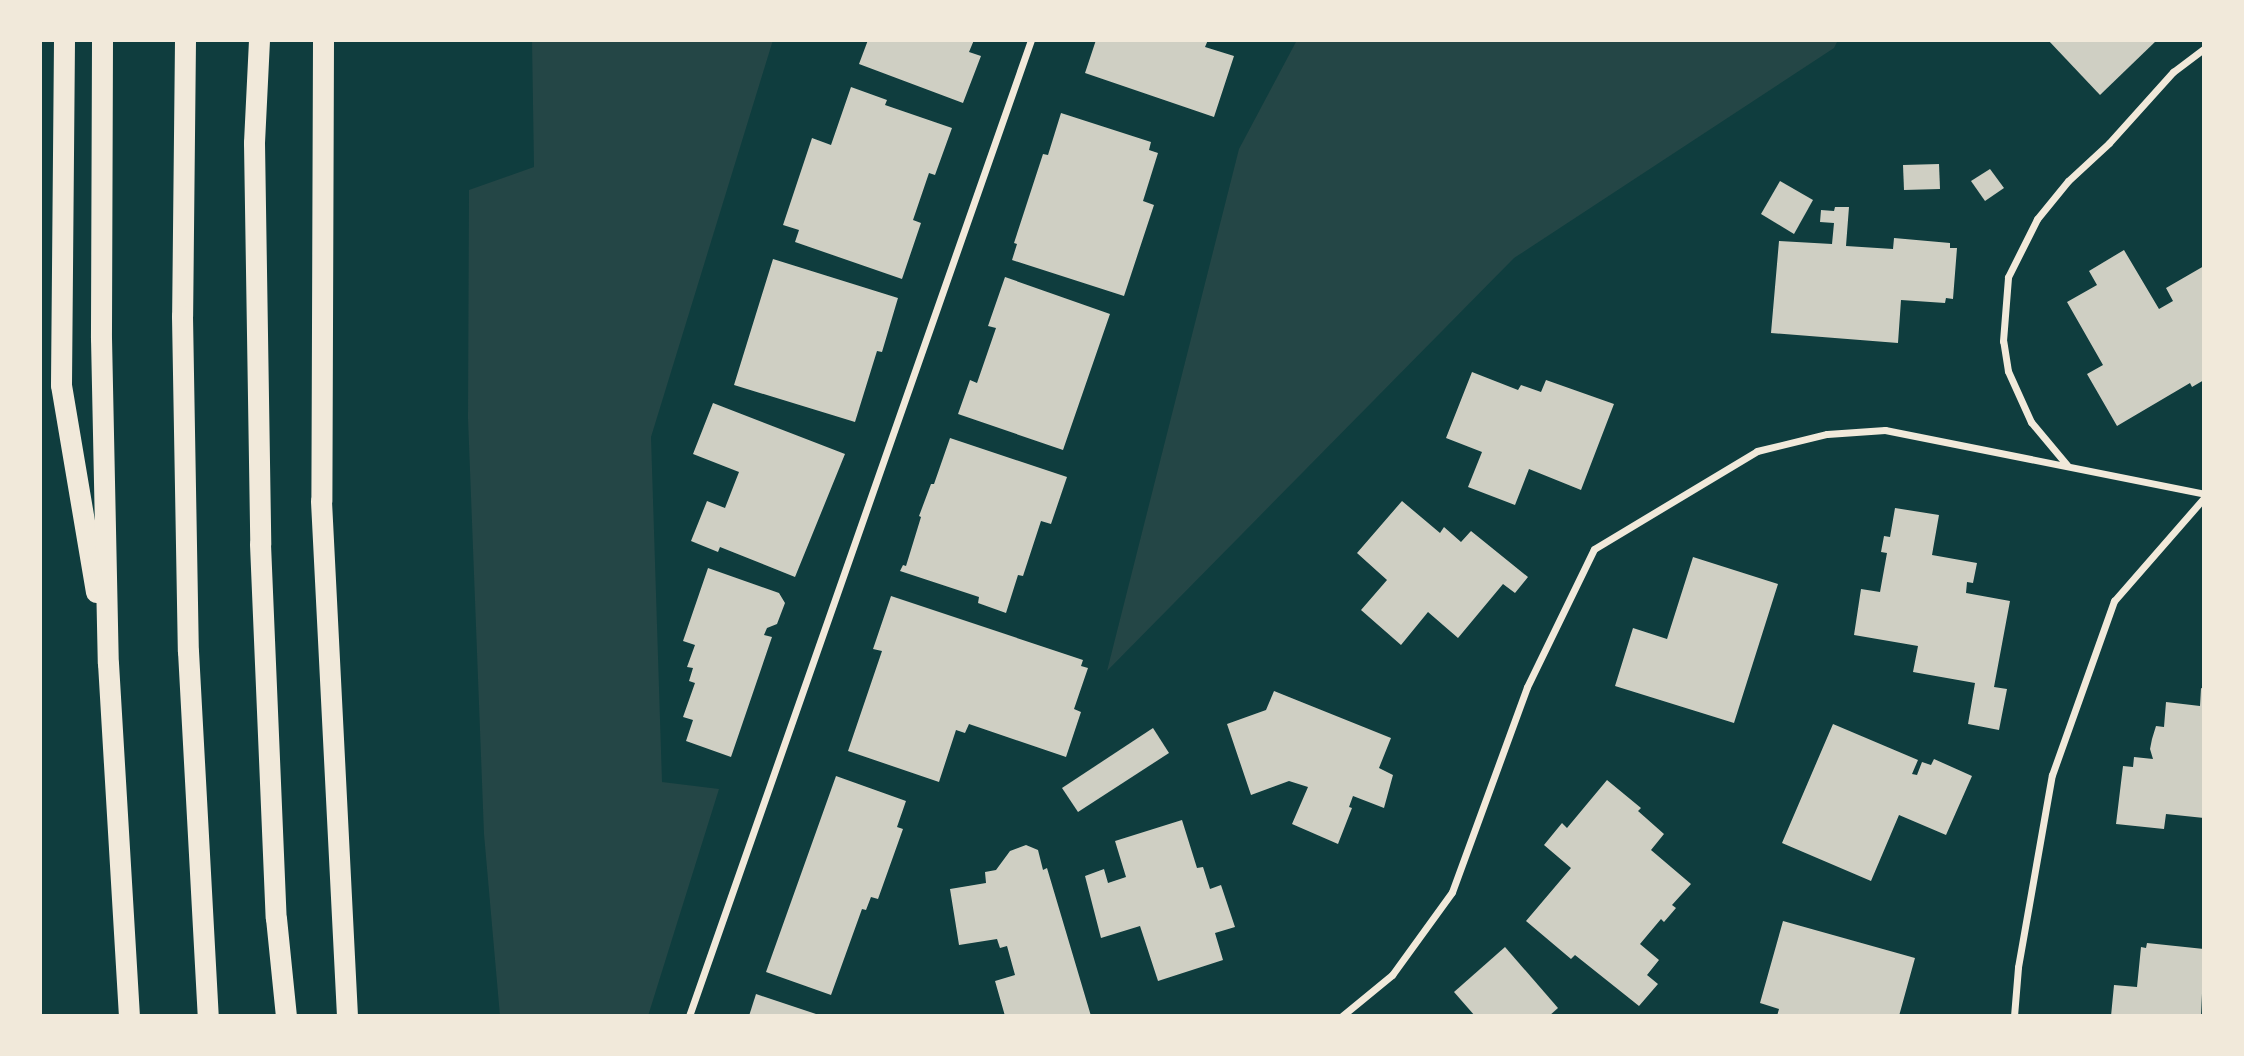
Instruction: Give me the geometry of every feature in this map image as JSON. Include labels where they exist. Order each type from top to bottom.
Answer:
[{"type":"highway","points":[[64,40],[61,385],[108,663]]},
{"type":"highway","points":[[102,40],[101,338],[108,663],[129,1016]]},
{"type":"highway","points":[[185,40],[182,316],[188,651],[208,1016]]},
{"type":"highway","points":[[259,40],[254,143],[260,544],[276,918],[286,1016]]},
{"type":"highway","points":[[323,40],[321,501],[347,1016]]},
{"type":"street","points":[[689,1016],[1031,40]]},
{"type":"street","points":[[2067,465],[2031,422],[2008,371],[2003,341],[2008,278],[2037,219],[2068,181],[2109,143],[2173,72],[2204,48]]},
{"type":"street","points":[[1342,1016],[1392,975],[1452,892],[1527,687],[1594,549],[1757,451],[1827,433],[1885,429],[2067,465],[2204,496],[2114,601],[2052,775],[2018,967],[2014,1016]]},
{"type":"shaded area","points":[[532,40],[773,40],[651,437],[662,782],[719,789],[648,1016],[500,1016],[484,834],[468,418],[469,190],[534,167]]},
{"type":"shaded area","points":[[1297,40],[1838,40],[1834,48],[1514,258],[1107,671],[1239,149]]},
{"type":"building","points":[[868,40],[974,40],[969,52],[981,56],[963,103],[859,64]]},
{"type":"building","points":[[1096,40],[1208,40],[1205,47],[1234,56],[1214,117],[1085,73]]},
{"type":"building","points":[[2048,40],[2157,40],[2100,95]]},
{"type":"building","points":[[851,87],[887,100],[885,105],[952,128],[935,175],[929,173],[913,220],[921,223],[902,279],[795,242],[799,230],[783,225],[812,138],[831,145]]},
{"type":"building","points":[[1061,113],[1151,142],[1149,150],[1158,153],[1143,201],[1154,205],[1124,296],[1012,260],[1017,244],[1014,243],[1043,154],[1048,155]]},
{"type":"building","points":[[1939,164],[1940,189],[1904,190],[1903,165]]},
{"type":"building","points":[[1990,169],[2004,188],[1985,201],[1971,181]]},
{"type":"building","points":[[1780,181],[1813,200],[1794,234],[1761,214]]},
{"type":"building","points":[[1835,207],[1849,207],[1846,246],[1893,249],[1894,238],[1950,243],[1950,248],[1957,248],[1953,299],[1946,298],[1945,303],[1901,300],[1898,343],[1771,333],[1779,241],[1832,244],[1834,223],[1820,222],[1821,210],[1834,211]]},
{"type":"building","points":[[2124,250],[2159,309],[2173,301],[2166,288],[2204,266],[2204,380],[2192,387],[2190,383],[2117,426],[2087,374],[2103,365],[2067,302],[2097,285],[2089,271]]},
{"type":"building","points":[[773,259],[898,298],[882,352],[877,351],[855,422],[734,385]]},
{"type":"building","points":[[1005,277],[1110,314],[1063,450],[958,414],[970,380],[977,383],[996,328],[988,326]]},
{"type":"building","points":[[1472,372],[1518,390],[1521,385],[1541,392],[1546,380],[1614,404],[1581,490],[1529,469],[1515,505],[1468,487],[1482,452],[1446,438]]},
{"type":"building","points":[[713,403],[845,454],[795,577],[720,547],[718,552],[691,541],[707,501],[725,508],[739,472],[693,454]]},
{"type":"building","points":[[950,438],[1067,477],[1051,524],[1041,521],[1023,576],[1018,575],[1006,613],[978,603],[979,597],[900,571],[903,565],[906,566],[921,517],[919,516],[931,484],[934,484]]},
{"type":"building","points":[[1402,501],[1440,533],[1444,527],[1461,542],[1471,531],[1528,577],[1515,593],[1503,584],[1458,638],[1428,612],[1401,645],[1361,610],[1387,580],[1357,553]]},
{"type":"building","points":[[1895,508],[1939,515],[1932,555],[1977,563],[1973,583],[1967,582],[1966,593],[2010,601],[1994,687],[2007,689],[1999,730],[1968,724],[1975,683],[1913,672],[1918,646],[1854,635],[1861,589],[1880,592],[1887,553],[1881,552],[1884,536],[1890,537]]},
{"type":"building","points":[[1693,557],[1778,584],[1734,723],[1615,686],[1633,628],[1667,639]]},
{"type":"building","points":[[708,568],[779,593],[785,603],[777,624],[767,628],[764,635],[772,637],[731,757],[686,741],[693,720],[683,717],[695,683],[689,681],[693,668],[687,667],[695,645],[683,641]]},
{"type":"building","points":[[891,596],[1083,660],[1081,666],[1088,668],[1074,709],[1081,712],[1066,757],[969,724],[965,733],[956,730],[939,782],[848,751],[882,651],[873,649]]},
{"type":"building","points":[[2201,688],[2204,689],[2204,818],[2166,814],[2164,829],[2116,824],[2123,766],[2133,767],[2134,757],[2153,759],[2150,749],[2152,739],[2156,726],[2164,727],[2166,702],[2200,706]]},
{"type":"building","points":[[1274,691],[1391,738],[1379,768],[1393,775],[1384,808],[1353,796],[1349,807],[1352,808],[1338,844],[1292,824],[1308,787],[1289,781],[1251,795],[1227,724],[1266,710]]},
{"type":"building","points":[[1833,724],[1918,760],[1912,774],[1917,775],[1922,762],[1931,765],[1934,759],[1972,776],[1946,835],[1899,815],[1871,881],[1782,843]]},
{"type":"building","points":[[1153,728],[1169,753],[1078,812],[1062,788]]},
{"type":"building","points":[[836,776],[906,801],[897,827],[903,829],[878,899],[871,897],[866,910],[862,909],[831,995],[766,972]]},
{"type":"building","points":[[1607,780],[1641,808],[1638,811],[1664,834],[1651,850],[1691,884],[1672,905],[1676,908],[1664,922],[1661,919],[1640,944],[1659,960],[1647,975],[1658,984],[1639,1006],[1575,955],[1571,959],[1526,921],[1571,868],[1544,845],[1562,823],[1567,828]]},
{"type":"building","points":[[1182,820],[1197,868],[1203,867],[1210,889],[1221,885],[1235,927],[1215,933],[1223,960],[1158,981],[1140,926],[1101,938],[1085,876],[1104,869],[1108,883],[1126,877],[1115,841]]},
{"type":"building","points":[[1026,845],[1038,850],[1043,870],[1047,868],[1091,1016],[1005,1016],[995,981],[1015,975],[1007,946],[1000,948],[997,939],[959,945],[950,889],[986,883],[985,872],[996,870],[1010,851]]},
{"type":"building","points":[[1783,921],[1915,958],[1899,1016],[1777,1016],[1779,1009],[1760,1003]]},
{"type":"building","points":[[2147,943],[2204,949],[2201,1016],[2111,1016],[2114,985],[2137,987],[2141,947],[2146,948]]},
{"type":"building","points":[[1505,947],[1558,1008],[1549,1016],[1475,1016],[1454,992]]},
{"type":"building","points":[[756,994],[819,1015],[819,1016],[749,1016]]}]
